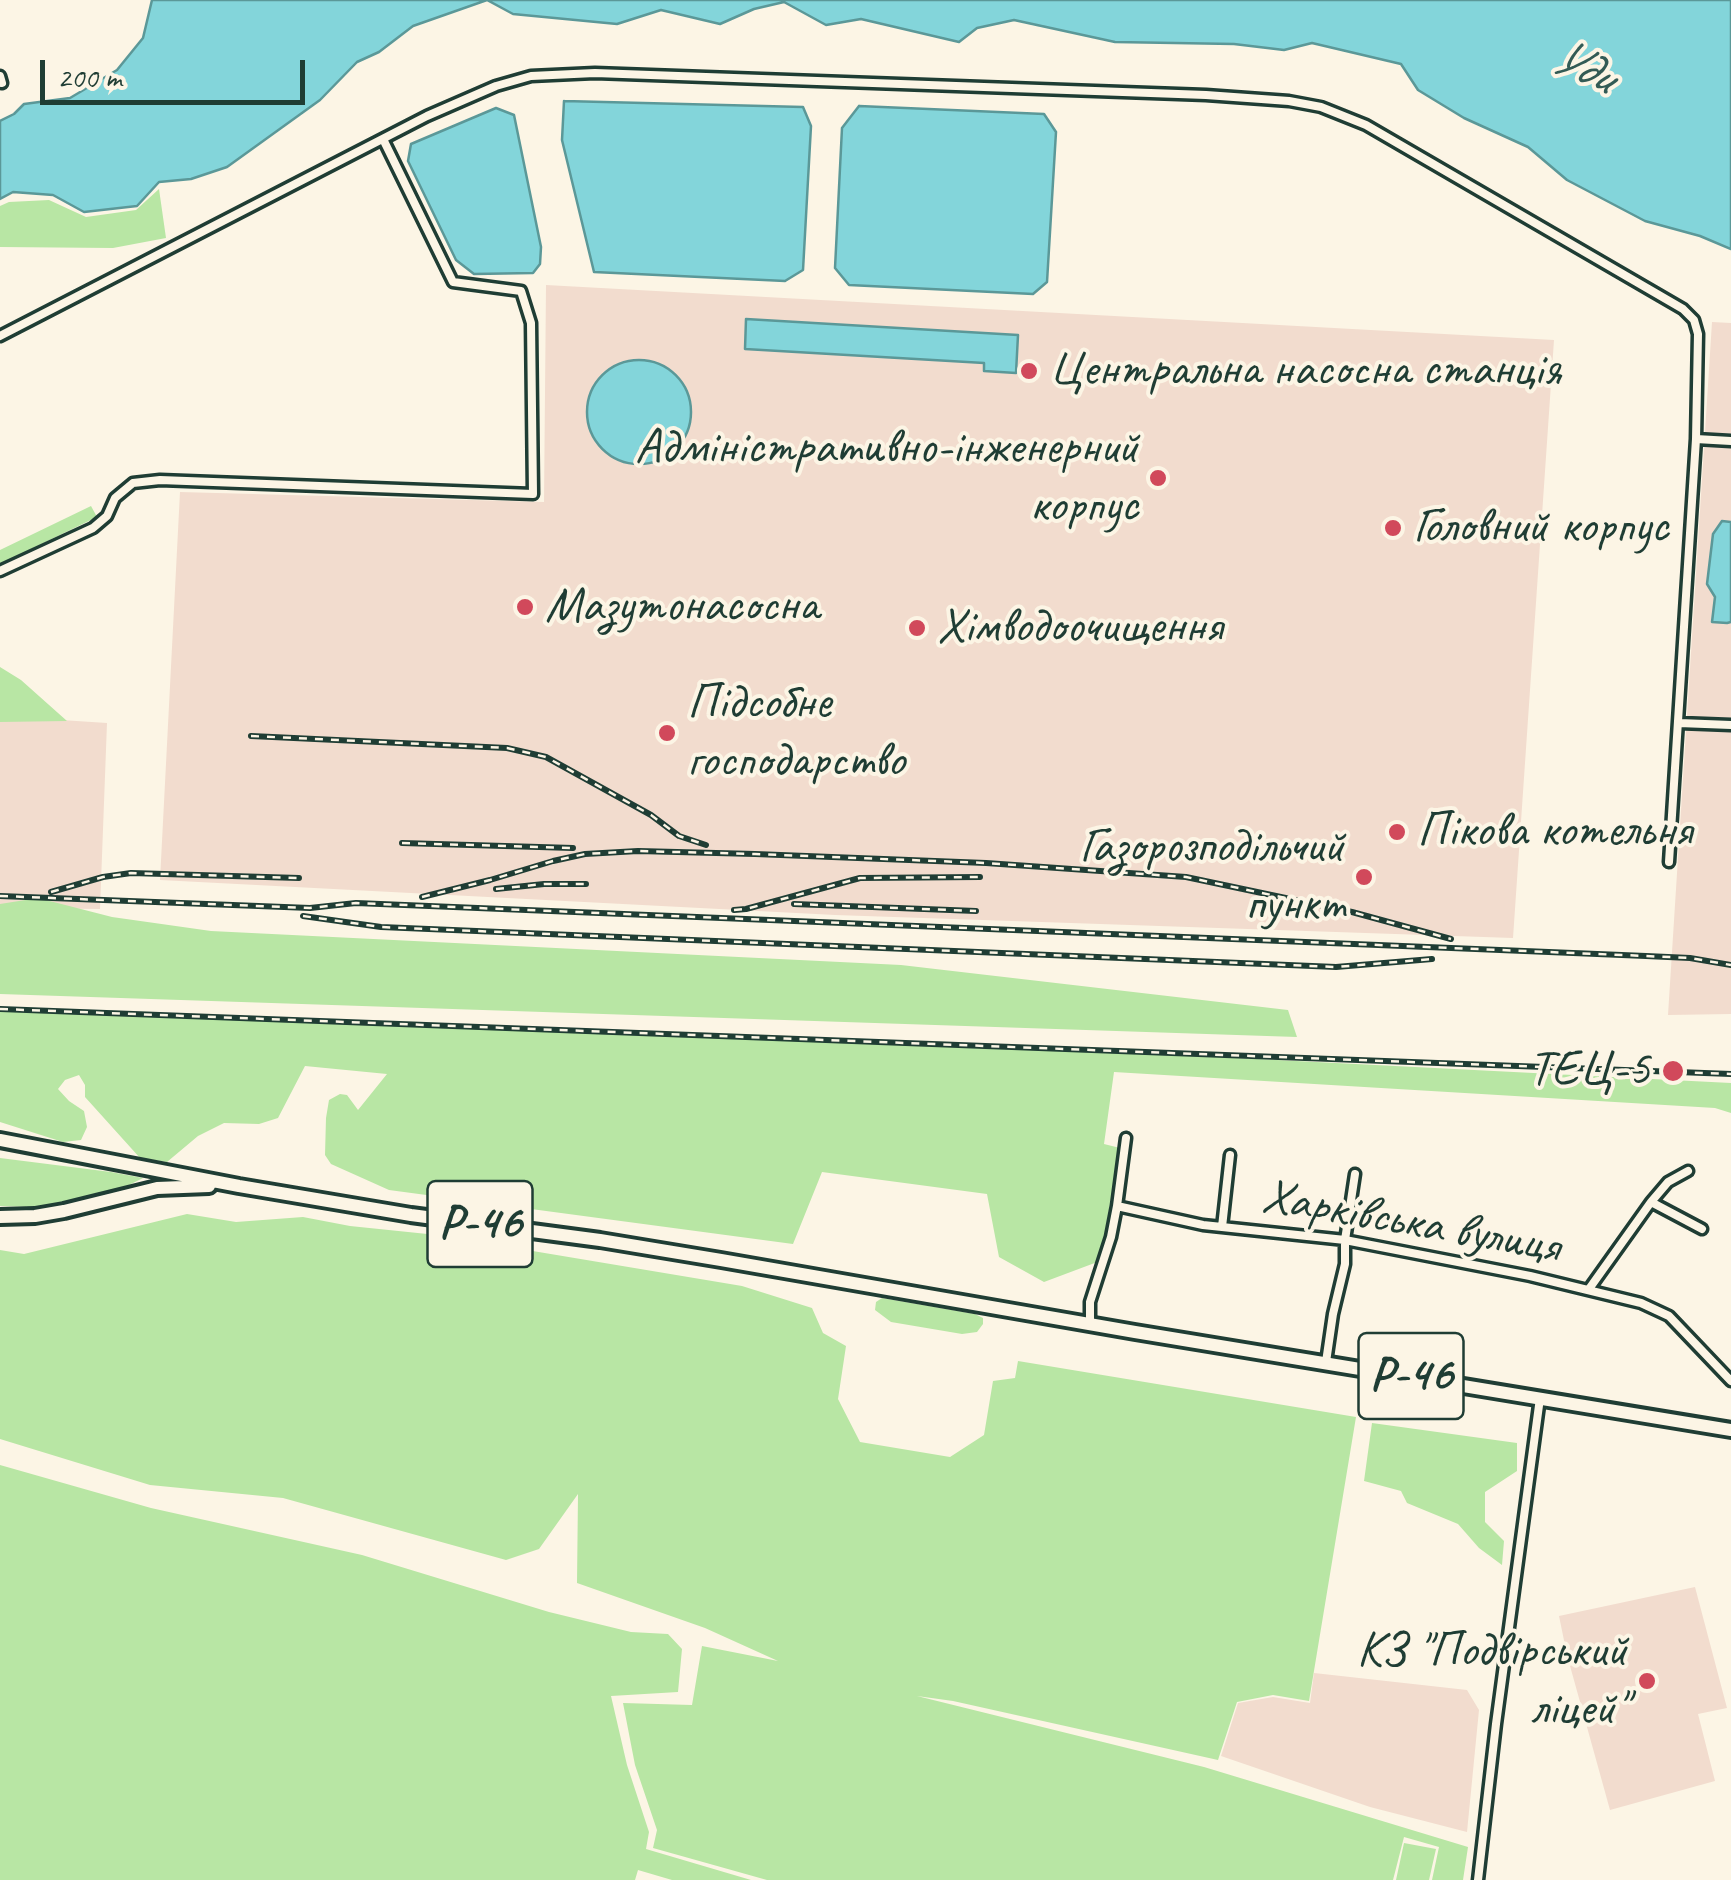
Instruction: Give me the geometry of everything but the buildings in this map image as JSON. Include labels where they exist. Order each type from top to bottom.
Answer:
[{"type":"main road","name":"Р-46","points":[[0,1140],[410,1215],[704,1257],[1731,1430]]},
{"type":"main road","name":"Р-46","points":[[0,1217],[64,1212],[157,1188],[239,1186]]},
{"type":"street","points":[[0,336],[427,116],[496,86],[532,76],[579,74],[1206,95],[1321,107],[1366,125],[1694,320],[1698,334],[1696,439],[1669,862]]},
{"type":"street","points":[[0,570],[92,528],[107,516],[115,498],[133,483],[160,480],[533,494],[530,323],[521,290],[453,282],[383,139]]},
{"type":"street","points":[[1696,439],[1731,441]]},
{"type":"street","points":[[1679,723],[1731,725]]},
{"type":"street","points":[[1090,1325],[1090,1302],[1111,1237],[1126,1138]]},
{"type":"street","points":[[1222,1227],[1230,1154]]},
{"type":"street","points":[[1588,1289],[1650,1202],[1668,1182],[1688,1171]]},
{"type":"street","points":[[1326,1362],[1345,1264],[1354,1174]]},
{"type":"street","points":[[1650,1202],[1702,1229]]},
{"type":"street","name":"Харківська вулиця","points":[[1117,1206],[1203,1225],[1345,1240],[1640,1303],[1669,1316],[1731,1380]]},
{"type":"street","points":[[1478,1880],[1540,1398]]},
{"type":"shaded area","name":"ТЕЦ-5","points":[[546,285],[1554,340],[1513,938],[835,915],[160,880],[180,492],[544,502]]},
{"type":"shaded area","points":[[1712,322],[1731,323],[1731,1014],[1668,1015]]},
{"type":"shaded area","points":[[0,716],[107,723],[100,909],[0,908]]},
{"type":"shaded area","name":"КЗ \"Подвірський ліцей\"","points":[[1695,1587],[1727,1708],[1698,1714],[1715,1781],[1610,1810],[1559,1616]]},
{"type":"shaded area","points":[[1314,1673],[1467,1690],[1479,1710],[1467,1832],[1370,1807],[1221,1756],[1238,1703],[1273,1697],[1310,1703]]},
{"type":"green space","points":[[159,189],[166,238],[113,248],[0,247],[0,206],[9,202],[49,200],[86,217],[136,210]]},
{"type":"green space","points":[[91,506],[97,517],[0,564],[0,550]]},
{"type":"green space","points":[[0,667],[21,680],[67,721],[0,722]]},
{"type":"green space","points":[[38,898],[112,917],[211,931],[901,965],[1288,1010],[1297,1037],[0,994],[0,904]]},
{"type":"green space","points":[[0,1009],[1020,1047],[1731,1083],[1731,1113],[1715,1108],[1114,1072],[1104,1144],[1120,1148],[1100,1261],[1044,1282],[999,1257],[987,1194],[822,1172],[793,1244],[389,1190],[331,1164],[325,1155],[329,1100],[347,1095],[358,1110],[387,1074],[305,1066],[278,1118],[259,1124],[224,1123],[198,1136],[167,1162],[140,1158],[85,1097],[85,1085],[79,1075],[65,1080],[58,1089],[84,1111],[87,1127],[81,1140],[63,1142],[0,1122]]},
{"type":"green space","points":[[0,1158],[143,1178],[61,1208],[0,1206]]},
{"type":"green space","points":[[187,1214],[236,1222],[303,1217],[437,1235],[742,1286],[812,1308],[823,1333],[846,1346],[838,1399],[860,1442],[950,1457],[984,1435],[993,1381],[1015,1378],[1018,1361],[1356,1417],[1309,1701],[1273,1695],[1237,1702],[1218,1760],[917,1696],[1204,1767],[1468,1847],[1463,1880],[1432,1880],[1439,1847],[1404,1837],[1393,1880],[767,1880],[653,1848],[657,1830],[635,1765],[623,1703],[692,1705],[702,1646],[778,1661],[705,1628],[577,1583],[578,1494],[539,1549],[506,1560],[283,1498],[150,1485],[0,1439],[0,1250],[24,1254]]},
{"type":"green space","points":[[882,1298],[975,1314],[983,1318],[983,1324],[977,1332],[962,1334],[891,1322],[875,1310],[876,1302]]},
{"type":"green space","points":[[1372,1423],[1517,1443],[1517,1471],[1485,1492],[1485,1522],[1504,1541],[1502,1565],[1479,1548],[1458,1524],[1407,1503],[1401,1491],[1364,1481]]},
{"type":"green space","points":[[0,1465],[151,1508],[362,1555],[549,1612],[631,1632],[668,1634],[682,1649],[678,1692],[611,1696],[627,1765],[649,1832],[646,1849],[751,1880],[672,1880],[638,1870],[635,1880],[0,1880]]},
{"type":"green space","points":[[1404,1843],[1436,1849],[1429,1880],[1396,1880]]},
{"type":"water","points":[[152,0],[487,0],[413,26],[379,52],[357,62],[320,100],[227,167],[191,179],[159,182],[137,206],[84,212],[53,195],[13,192],[0,199],[0,121],[24,104],[70,98],[117,70],[143,38]]},
{"type":"water","name":"Уди","points":[[487,0],[1731,0],[1731,249],[1645,221],[1567,180],[1528,147],[1464,118],[1418,90],[1401,64],[1312,43],[1284,50],[1234,44],[1115,42],[1014,20],[977,28],[959,42],[861,19],[826,25],[784,2],[754,9],[720,24],[661,10],[617,24],[513,14]]},
{"type":"water","points":[[564,101],[803,107],[811,126],[803,270],[785,281],[594,272],[562,140]]},
{"type":"water","points":[[859,106],[1044,114],[1056,132],[1047,282],[1033,294],[849,285],[835,268],[842,128]]},
{"type":"water","points":[[496,108],[514,115],[541,247],[540,264],[533,273],[474,274],[456,260],[408,161],[411,144]]},
{"type":"water","points":[[746,319],[1018,335],[1016,373],[984,371],[984,363],[745,349]]},
{"type":"water","points":[[639,360],[659,364],[676,375],[687,392],[691,412],[687,432],[676,449],[659,460],[639,464],[619,460],[602,449],[591,432],[587,412],[591,392],[602,375],[619,364]]},
{"type":"water","points":[[1722,521],[1731,522],[1731,622],[1727,623],[1712,622],[1715,597],[1707,584],[1713,534]]},
{"type":"railway","points":[[251,736],[507,748],[546,757],[651,815],[679,836],[706,845]]},
{"type":"railway","points":[[402,843],[573,848]]},
{"type":"railway","points":[[422,897],[585,854],[638,851],[986,863],[1186,877],[1352,912],[1451,939]]},
{"type":"railway","points":[[51,892],[131,873],[299,878]]},
{"type":"railway","points":[[734,910],[860,878],[980,877]]},
{"type":"railway","points":[[496,889],[586,884]]},
{"type":"railway","points":[[0,896],[310,908],[356,903],[1646,956],[1731,965]]},
{"type":"railway","points":[[794,904],[976,911]]},
{"type":"railway","points":[[303,916],[381,927],[1336,967],[1432,959]]},
{"type":"railway","points":[[0,1009],[1731,1074]]},
{"type":"place","name":"Центральна насосна станція","points":[[1029,371]]},
{"type":"place","name":"Адміністративно-інженерний корпус","points":[[1158,478]]},
{"type":"place","name":"Головний корпус","points":[[1393,528]]},
{"type":"place","name":"Мазутонасосна","points":[[525,607]]},
{"type":"place","name":"Хімводоочищення","points":[[917,628]]},
{"type":"place","name":"Підсобне господарство","points":[[667,733]]},
{"type":"place","name":"Пікова котельня","points":[[1397,832]]},
{"type":"place","name":"Газорозподільчий пункт","points":[[1364,877]]},
{"type":"place","name":"ТЕЦ-5","points":[[1673,1071]]},
{"type":"place","name":"КЗ \"Подвірський ліцей\"","points":[[1647,1681]]}]
